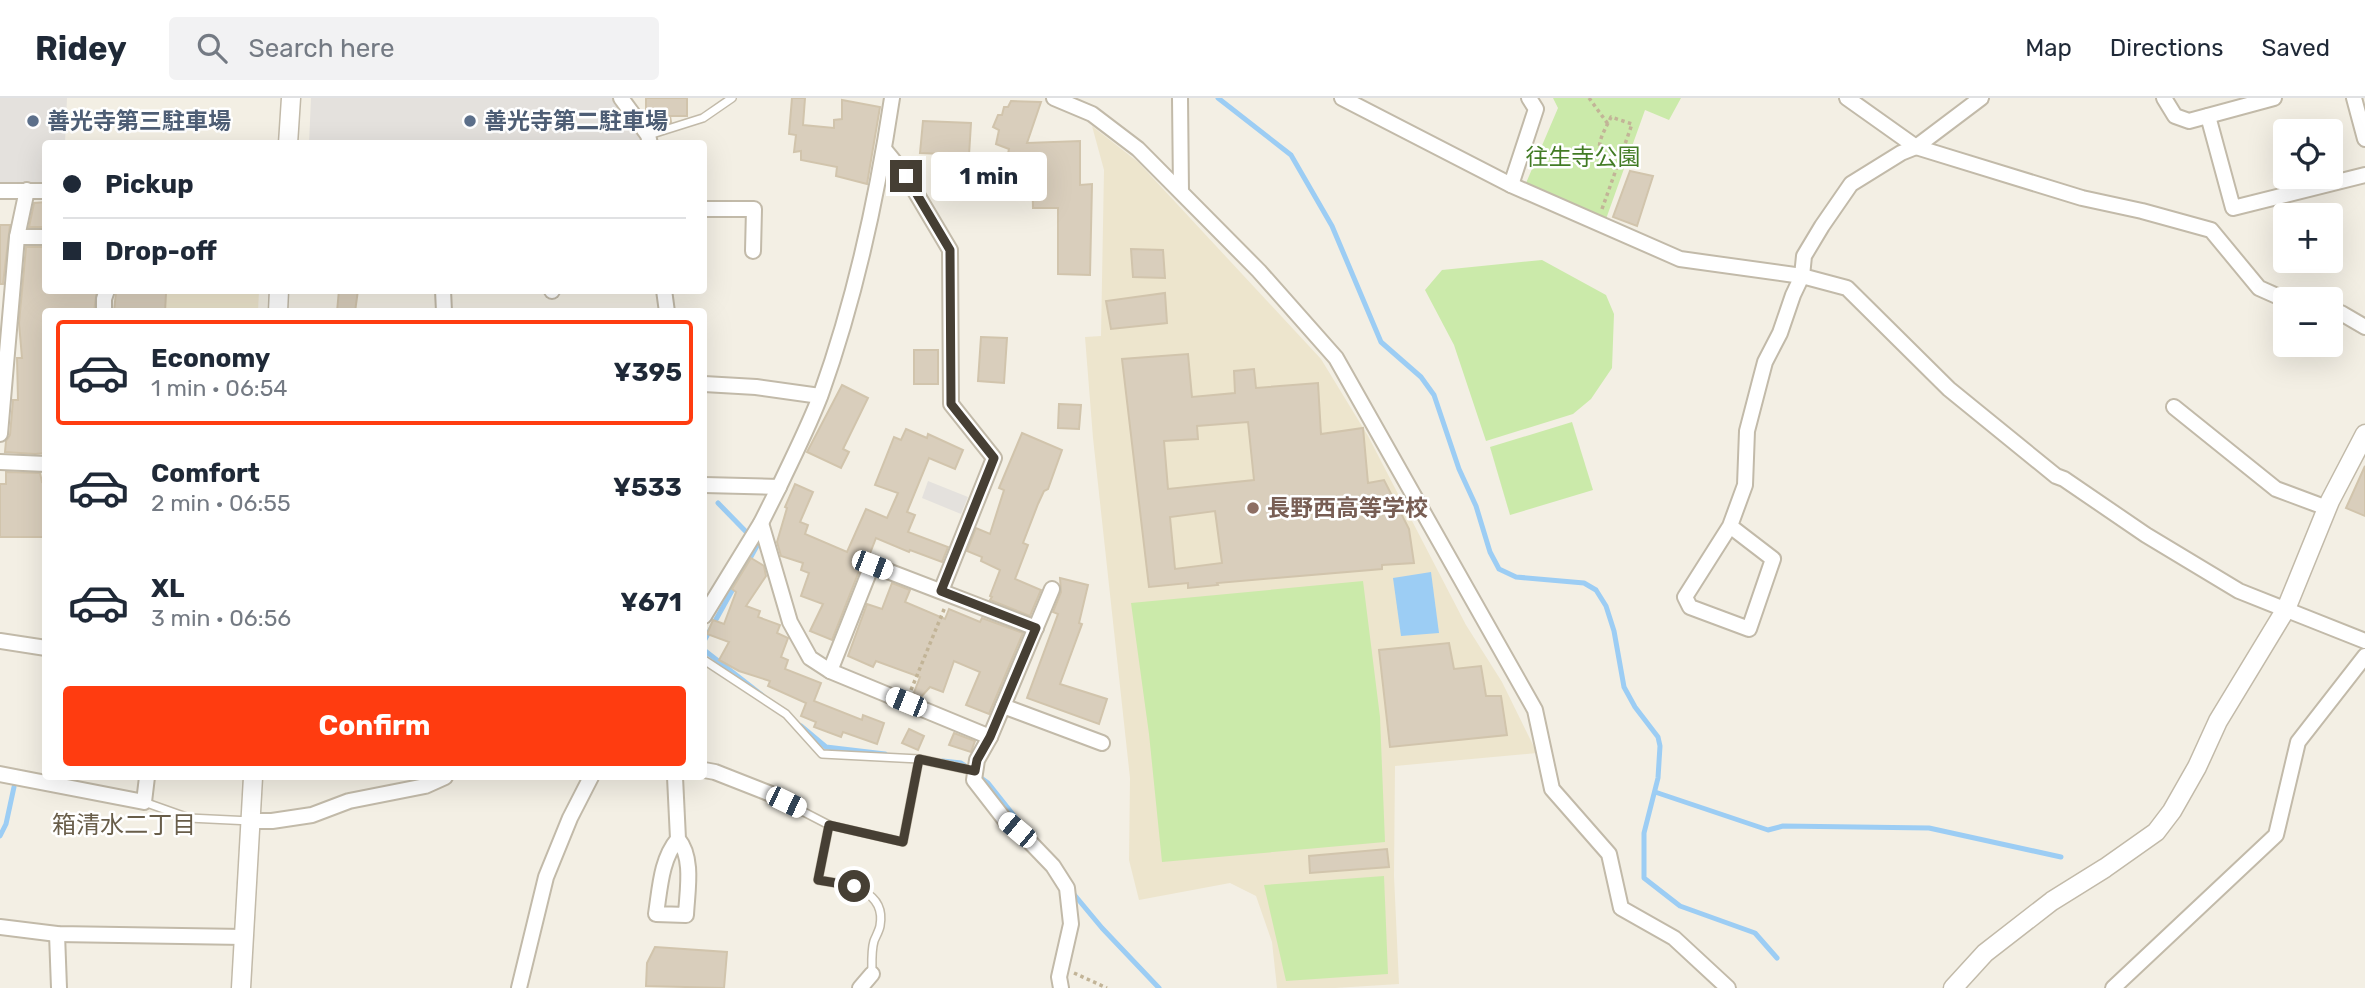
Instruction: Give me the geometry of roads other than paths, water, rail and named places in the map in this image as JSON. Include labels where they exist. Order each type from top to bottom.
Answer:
[{"type":"street","points":[[288,140],[290,98]]},
{"type":"street","points":[[621,98],[649,139]]},
{"type":"street","points":[[707,611],[761,523],[820,396],[856,276],[884,149],[892,98]]},
{"type":"street","points":[[1054,98],[1092,114],[1138,149],[1259,271],[1336,358],[1535,710],[1552,789],[1609,854],[1621,908],[1674,938],[1728,988]]},
{"type":"street","points":[[1180,98],[1181,191]]},
{"type":"street","points":[[1342,98],[1511,185],[1679,259],[1802,276],[1847,288],[1950,389],[2056,476],[2239,592],[2365,641]]},
{"type":"street","points":[[1511,185],[1536,109],[1529,98]]},
{"type":"street","points":[[1847,98],[1916,147],[2081,198],[2211,230],[2259,288],[2273,294]]},
{"type":"street","points":[[1730,526],[1773,559],[1749,629],[1690,607],[1685,597],[1730,526],[1745,485],[1747,431],[1756,392],[1765,362],[1780,333],[1802,276],[1804,256],[1852,184],[1916,147],[1981,98]]},
{"type":"street","points":[[2164,98],[2175,116],[2189,121],[2274,98]]},
{"type":"street","points":[[2354,98],[2365,139]]},
{"type":"street","points":[[2208,116],[2233,208],[2365,175]]},
{"type":"street","points":[[884,149],[906,176],[950,250],[951,404],[994,458],[945,593]]},
{"type":"street","points":[[0,434],[18,237],[27,190]]},
{"type":"street","points":[[0,191],[42,191]]},
{"type":"street","points":[[707,209],[754,209],[753,251]]},
{"type":"street","points":[[18,237],[42,237]]},
{"type":"street","points":[[2343,314],[2365,327]]},
{"type":"street","points":[[707,384],[756,387],[820,396]]},
{"type":"street","points":[[2174,407],[2276,489],[2327,508]]},
{"type":"street","points":[[1953,988],[1985,953],[2043,908],[2155,832],[2172,811],[2197,767],[2218,720],[2286,609],[2327,508],[2365,434]]},
{"type":"street","points":[[0,463],[42,464]]},
{"type":"street","points":[[707,485],[779,487]]},
{"type":"street","points":[[761,523],[790,622],[810,658],[831,671],[990,737]]},
{"type":"street","points":[[831,671],[872,565],[1036,628]]},
{"type":"street","points":[[1052,589],[990,737],[977,760],[974,780],[1005,820],[1053,866],[1067,888],[1071,924],[1059,977],[1061,988]]},
{"type":"street","points":[[0,641],[42,647]]},
{"type":"street","points":[[2113,988],[2276,835],[2298,742],[2365,656]]},
{"type":"street","points":[[1003,706],[1102,743]]},
{"type":"street","points":[[707,771],[771,794]]},
{"type":"street","points":[[0,774],[144,802],[147,780]]},
{"type":"street","points":[[241,988],[253,780]]},
{"type":"street","points":[[251,821],[312,815],[349,801],[425,786],[438,780]]},
{"type":"street","points":[[519,988],[546,877],[570,818],[589,780]]},
{"type":"street","points":[[675,780],[678,839],[688,864],[686,915],[656,914],[663,871],[670,849],[678,839]]},
{"type":"street","points":[[0,927],[57,934],[244,937]]},
{"type":"street","points":[[57,934],[59,988]]},
{"type":"street","points":[[860,988],[872,974]]},
{"type":"lane","points":[[649,139],[703,118],[732,98]]},
{"type":"lane","points":[[707,662],[786,714],[822,754],[919,759],[975,771]]},
{"type":"lane","points":[[771,794],[829,825],[903,842],[919,759]]},
{"type":"lane","points":[[144,802],[189,818],[251,821]]},
{"type":"lane","points":[[829,825],[818,880],[854,886],[870,894],[878,908],[881,925],[873,943],[872,974]]},
{"type":"water","points":[[1431,572],[1439,633],[1401,636],[1393,578]]},
{"type":"waterway","points":[[1218,98],[1291,155],[1332,226],[1381,342],[1421,377],[1434,395],[1459,469],[1476,506],[1490,552],[1499,569],[1516,577],[1584,583],[1596,590],[1606,606],[1614,631],[1624,687],[1635,707],[1658,737],[1660,746],[1658,778],[1644,833],[1644,878],[1680,906],[1755,933],[1777,958]]},
{"type":"waterway","points":[[707,636],[758,544],[718,503]]},
{"type":"waterway","points":[[707,652],[763,696]]},
{"type":"waterway","points":[[801,726],[826,747],[885,754]]},
{"type":"waterway","points":[[943,761],[961,763],[967,767]]},
{"type":"waterway","points":[[977,775],[988,783],[1026,831]]},
{"type":"waterway","points":[[0,836],[6,824],[14,787]]},
{"type":"waterway","points":[[1655,792],[1768,830],[1783,826],[1929,828],[2061,857]]},
{"type":"waterway","points":[[1072,892],[1159,988]]},
{"type":"place","name":"善光寺第三駐車場","points":[[33,121]]},
{"type":"place","name":"善光寺第二駐車場","points":[[470,121]]},
{"type":"place","name":"長野西高等学校","points":[[1253,508]]},
{"type":"district","name":"箱清水二丁目","points":[[124,825]]},
{"type":"park label","name":"往生寺公園","points":[[1583,157]]}]
